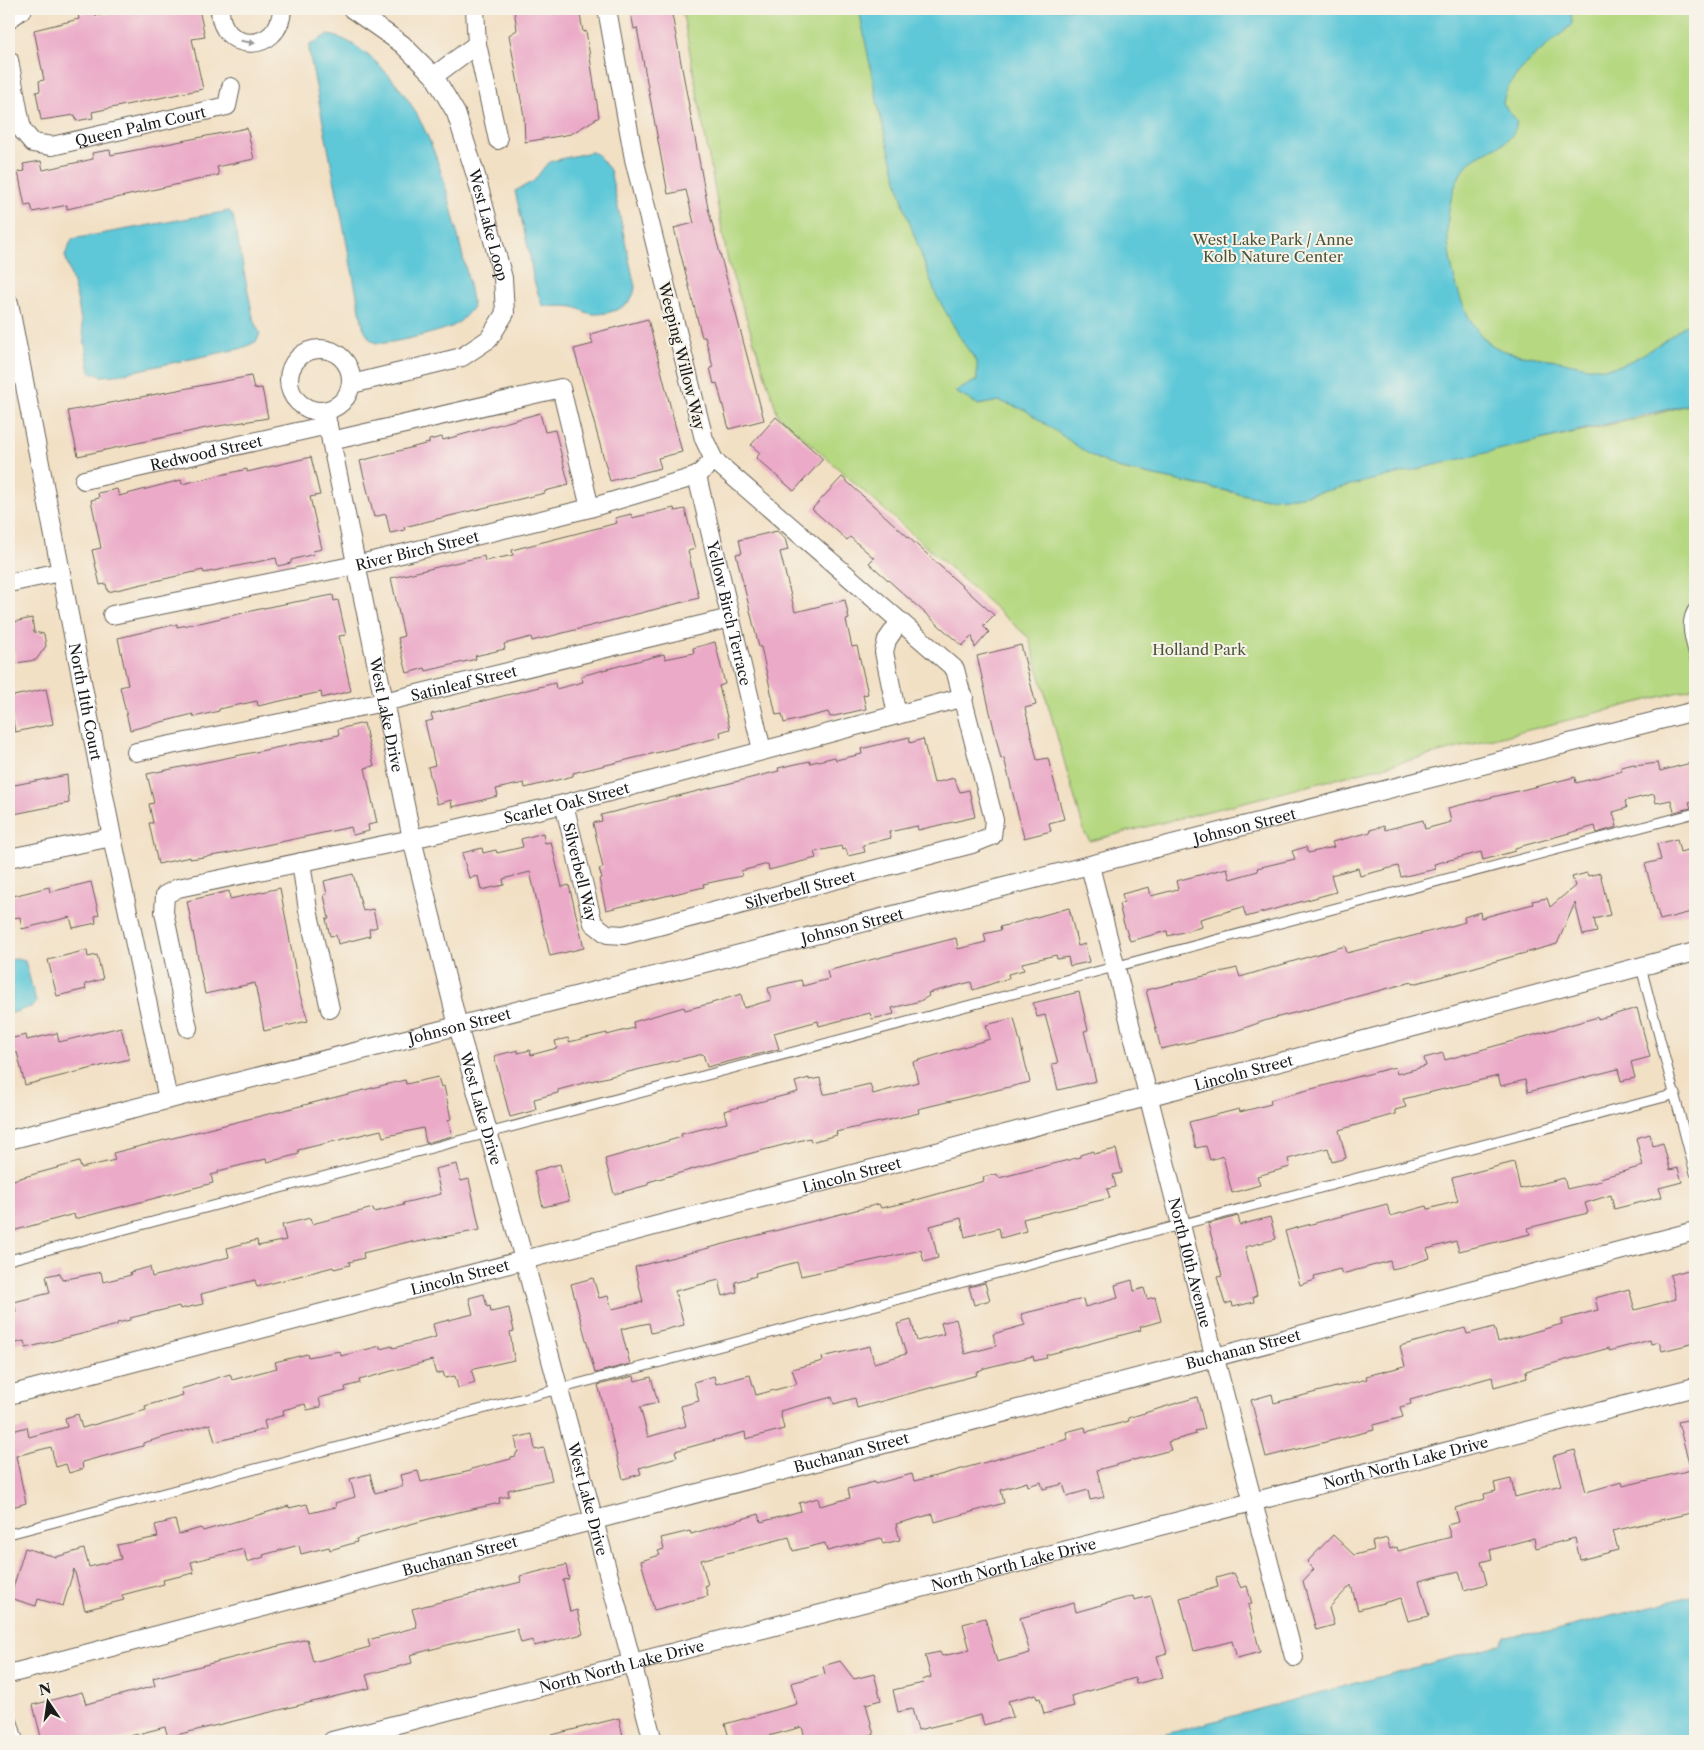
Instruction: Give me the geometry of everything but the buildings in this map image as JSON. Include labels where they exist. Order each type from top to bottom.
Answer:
[{"type":"street","points":[[9,19],[23,9]]},
{"type":"street","points":[[220,9],[226,30],[234,38],[244,42],[257,43],[268,39],[277,28],[282,9]]},
{"type":"street","name":"West Lake Loop","points":[[352,9],[402,44],[434,76],[456,112],[476,176],[503,278],[505,313],[489,339],[462,357],[352,384]]},
{"type":"street","points":[[475,9],[477,44],[498,140]]},
{"type":"street","name":"Weeping Willow Way","points":[[608,9],[634,159],[704,439],[714,460],[955,669],[964,697],[994,820],[992,836]]},
{"type":"street","points":[[434,76],[477,44]]},
{"type":"street","name":"Queen Palm Court","points":[[9,60],[22,130],[33,143],[52,146],[227,106],[231,87]]},
{"type":"street","name":"North 11th Court","points":[[9,306],[112,836],[168,1099]]},
{"type":"street","points":[[314,349],[334,351],[348,364],[352,384],[343,402],[335,408],[328,426],[313,411],[302,406],[294,397],[289,386],[289,374],[299,358],[314,349]]},
{"type":"street","name":"Redwood Street","points":[[84,480],[328,426],[561,388],[590,508]]},
{"type":"street","name":"West Lake Drive","points":[[328,426],[412,839],[458,1026],[524,1258],[654,1741]]},
{"type":"street","name":"River Birch Street","points":[[112,615],[356,565],[590,508],[697,476],[714,460]]},
{"type":"street","name":"Yellow Birch Terrace","points":[[697,476],[762,750]]},
{"type":"street","points":[[9,583],[60,572]]},
{"type":"street","name":"Satinleaf Street","points":[[136,752],[384,702],[730,618]]},
{"type":"street","points":[[897,714],[884,652],[887,640],[900,621]]},
{"type":"street","name":"Scarlet Oak Street","points":[[188,1028],[164,912],[165,895],[178,888],[412,839],[564,804],[964,697]]},
{"type":"street","name":"Johnson Street","points":[[9,1140],[1695,711]]},
{"type":"street","name":"Silverbell Way","points":[[564,804],[593,923],[607,934]]},
{"type":"street","points":[[9,858],[112,836]]},
{"type":"street","name":"Silverbell Street","points":[[607,934],[624,935],[972,844],[992,836]]},
{"type":"street","points":[[301,862],[308,910],[330,1009]]},
{"type":"street","name":"North 10th Avenue","points":[[1090,866],[1214,1355],[1294,1657]]},
{"type":"street","name":"Lincoln Street","points":[[9,1395],[524,1258],[1150,1098],[1695,952]]},
{"type":"street","name":"Buchanan Street","points":[[9,1674],[594,1521],[1214,1355],[1695,1231]]},
{"type":"street","name":"North North Lake Drive","points":[[332,1741],[1695,1387]]},
{"type":"street","points":[[9,1724],[14,1741]]},
{"type":"lane","points":[[1695,606],[1690,613],[1688,632],[1695,659]]},
{"type":"lane","points":[[9,1260],[1695,813]]},
{"type":"lane","points":[[1641,966],[1676,1094],[1695,1173]]},
{"type":"lane","points":[[9,1534],[1676,1094]]},
{"type":"green space","name":"West Lake Park / Anne Kolb Nature Center","points":[[682,9],[1695,9],[1695,389],[1117,468],[1251,496],[1275,498],[1649,416],[1695,403],[1695,688],[1090,841],[1085,834],[1029,638],[778,415],[728,262]]},
{"type":"water","name":"West Lake Park / Anne Kolb Nature Center","points":[[859,9],[1571,9],[1572,24],[1530,60],[1512,81],[1506,93],[1503,104],[1517,121],[1515,130],[1510,137],[1497,147],[1474,158],[1464,168],[1458,179],[1450,203],[1447,224],[1448,242],[1455,281],[1469,317],[1478,332],[1489,343],[1512,353],[1586,367],[1610,368],[1627,362],[1658,344],[1695,317],[1695,403],[1326,491],[1296,497],[1261,498],[1117,468],[1090,455],[1025,410],[999,401],[979,405],[955,392],[977,380],[977,362],[964,344],[936,295],[905,210],[879,111]]},
{"type":"water","points":[[327,35],[345,40],[355,46],[388,74],[404,94],[428,137],[445,183],[466,269],[473,307],[462,320],[453,326],[415,337],[383,343],[377,343],[372,340],[364,329],[309,51],[310,45]]},
{"type":"water","points":[[591,152],[597,154],[610,170],[635,287],[634,294],[626,304],[621,308],[602,314],[589,313],[573,307],[542,305],[533,278],[530,256],[515,191],[534,181],[545,166],[552,161]]},
{"type":"water","points":[[229,211],[233,216],[254,322],[260,333],[257,341],[243,348],[115,375],[101,376],[90,372],[77,298],[65,255],[72,239]]},
{"type":"water","points":[[9,960],[25,961],[36,1002],[34,1006],[9,1014]]},
{"type":"water","points":[[1695,1595],[1695,1741],[1140,1741],[1502,1644],[1506,1636],[1549,1632]]},
{"type":"park label","name":"Holland Park","points":[[1199,649]]}]
